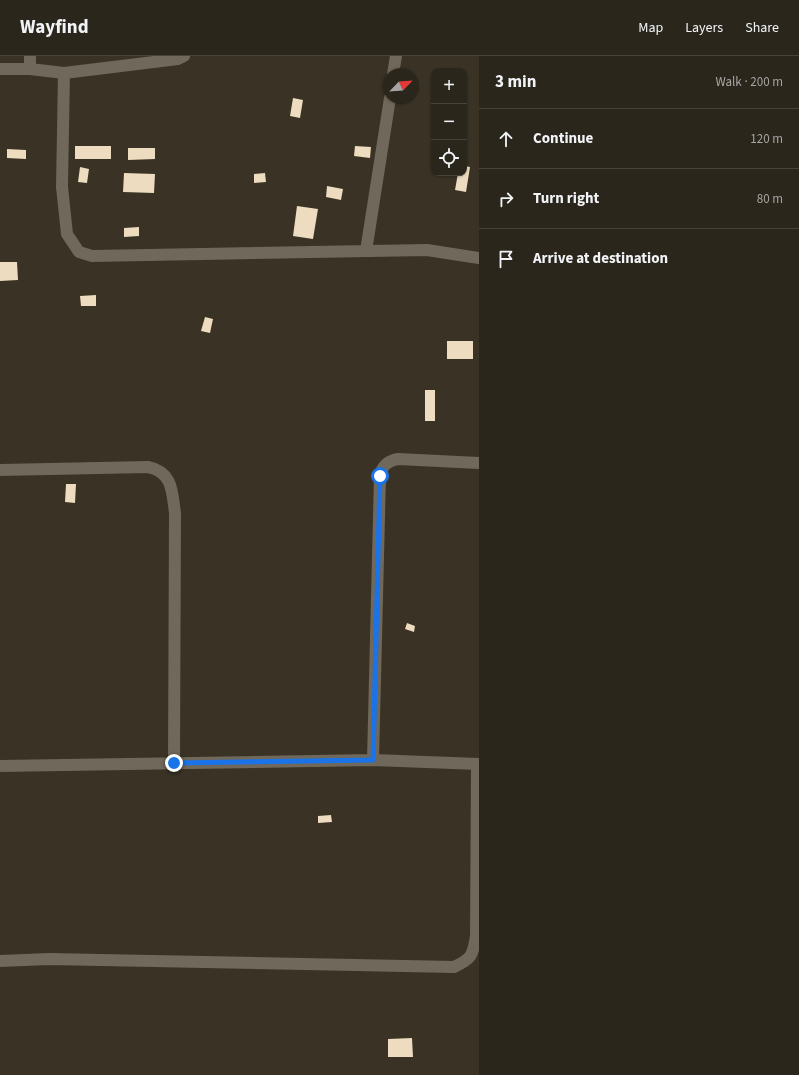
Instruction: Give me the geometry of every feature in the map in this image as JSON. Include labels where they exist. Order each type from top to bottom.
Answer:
[{"type":"street","points":[[30,56],[30,69]]},
{"type":"street","points":[[0,69],[30,69],[64,74],[178,59],[184,56]]},
{"type":"street","points":[[394,68],[396,56]]},
{"type":"street","points":[[64,74],[62,188],[67,234],[79,252],[92,256],[427,250],[479,258]]},
{"type":"street","points":[[366,251],[389,104]]},
{"type":"street","points":[[373,760],[380,476],[382,469],[391,460],[398,459],[479,463]]},
{"type":"street","points":[[0,470],[148,467],[156,469],[164,474],[169,481],[175,513],[174,763]]},
{"type":"street","points":[[0,766],[373,760],[478,764],[476,936],[474,952],[467,961],[454,967],[49,959],[0,961]]},
{"type":"building","points":[[293,98],[303,100],[300,118],[290,116]]},
{"type":"building","points":[[75,146],[111,146],[111,159],[75,159]]},
{"type":"building","points":[[355,146],[371,147],[370,158],[354,156]]},
{"type":"building","points":[[128,148],[155,148],[155,159],[128,160]]},
{"type":"building","points":[[7,149],[26,150],[26,159],[7,158]]},
{"type":"building","points":[[467,166],[470,167],[466,192],[455,190],[457,176],[467,176]]},
{"type":"building","points":[[80,167],[89,169],[87,183],[78,182]]},
{"type":"building","points":[[124,173],[155,174],[154,193],[123,192]]},
{"type":"building","points":[[265,173],[266,182],[254,183],[254,174]]},
{"type":"building","points":[[327,186],[343,189],[341,200],[326,197]]},
{"type":"building","points":[[297,206],[318,209],[313,239],[293,236]]},
{"type":"building","points":[[139,227],[139,236],[124,237],[124,228]]},
{"type":"building","points":[[0,262],[17,262],[18,280],[0,281]]},
{"type":"building","points":[[96,295],[96,306],[81,306],[80,296]]},
{"type":"building","points":[[205,317],[213,319],[210,333],[201,331]]},
{"type":"building","points":[[447,341],[473,341],[473,359],[447,359]]},
{"type":"building","points":[[425,390],[435,390],[435,421],[425,421]]},
{"type":"building","points":[[66,484],[76,484],[75,503],[65,502]]},
{"type":"building","points":[[407,623],[415,626],[414,632],[405,629]]},
{"type":"building","points":[[331,815],[332,822],[318,823],[318,816]]},
{"type":"building","points":[[412,1038],[413,1057],[388,1057],[388,1039]]},
{"type":"route","points":[[174,763],[373,760],[380,476]]}]
